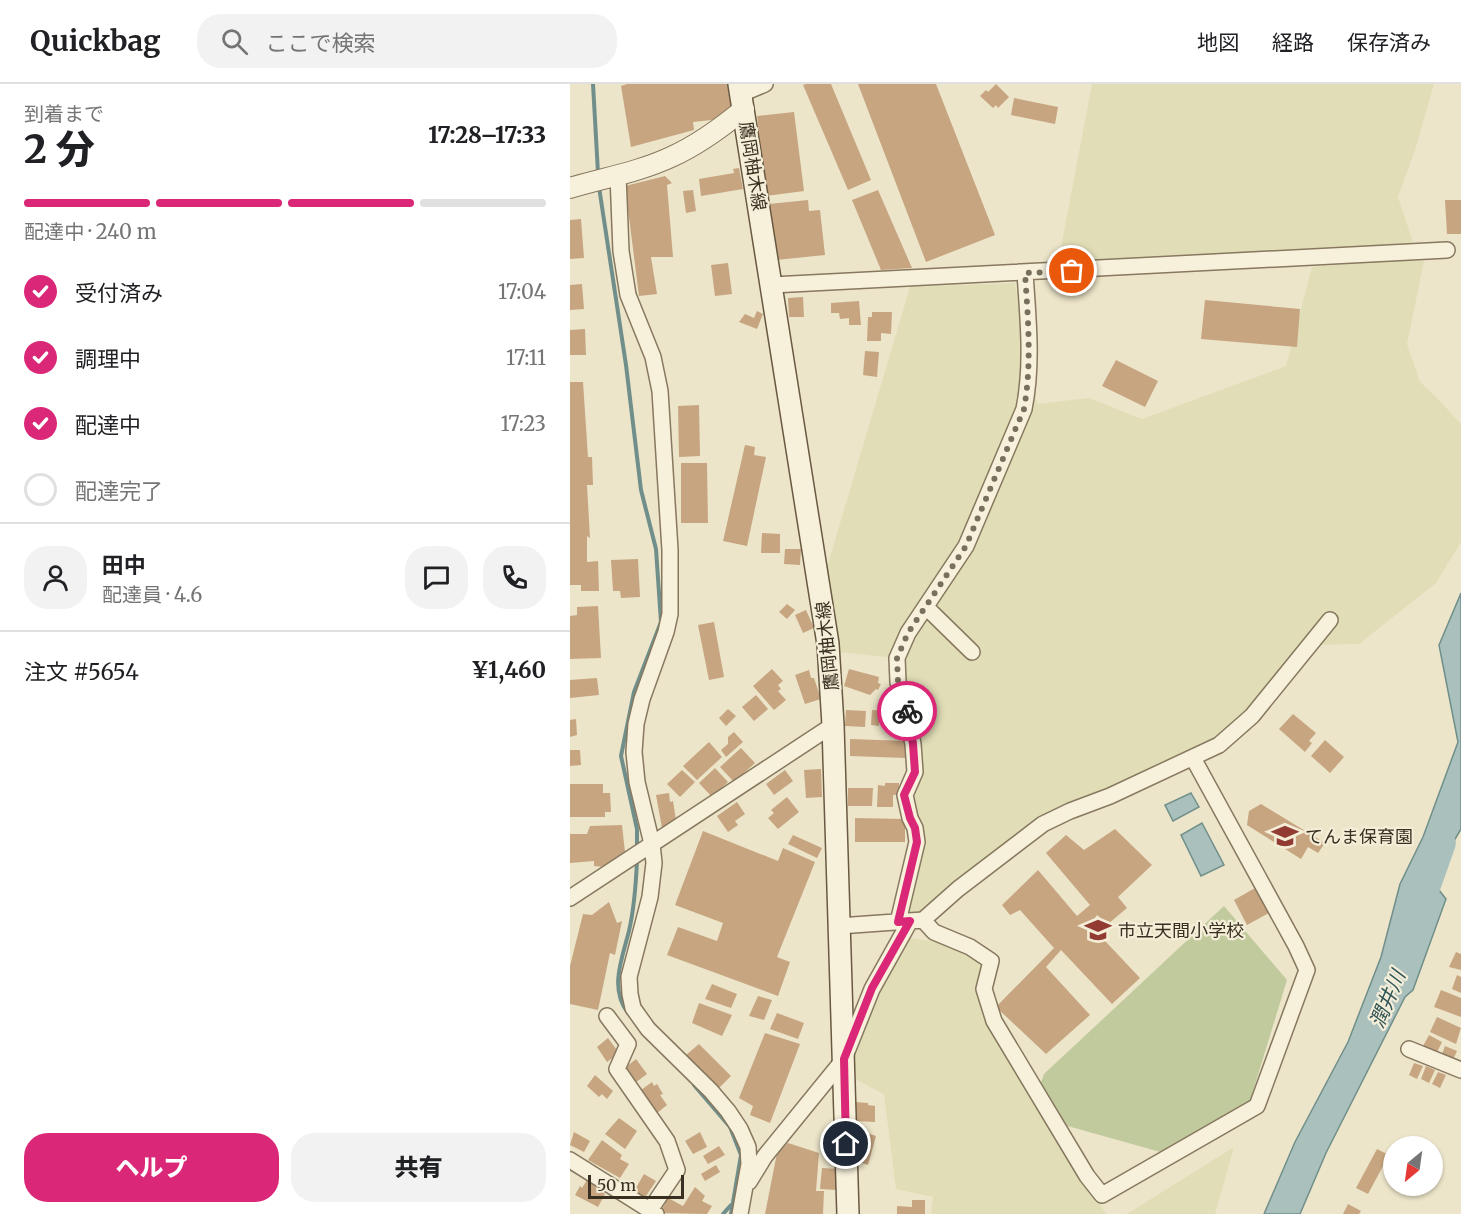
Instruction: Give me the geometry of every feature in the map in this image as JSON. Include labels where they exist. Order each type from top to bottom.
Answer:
[{"type":"main road","name":"鷹岡柚木線","points":[[741,96],[827,633],[833,725],[849,1214]]},
{"type":"street","points":[[579,185],[613,177],[670,158],[715,133],[741,96],[765,84]]},
{"type":"street","points":[[613,177],[628,295],[653,357],[660,391],[670,550],[670,614],[636,724],[634,752],[637,782],[654,864],[650,897],[629,977],[633,1008],[648,1029],[728,1111],[748,1147],[749,1164],[740,1214]]},
{"type":"street","points":[[772,285],[1447,250]]},
{"type":"street","points":[[911,921],[917,842],[915,828],[904,795],[915,772],[906,708],[898,682],[897,658],[908,633],[966,546],[1024,409],[1030,354],[1025,273]]},
{"type":"street","points":[[926,607],[972,652]]},
{"type":"street","points":[[744,1190],[765,1156],[844,1059],[872,988],[911,921],[1043,824],[1110,796],[1219,745],[1252,716],[1330,620]]},
{"type":"street","points":[[570,898],[833,725]]},
{"type":"street","points":[[839,926],[911,921],[969,947],[991,960],[984,989],[994,1021],[1087,1176],[1102,1195],[1257,1106],[1307,970],[1193,758]]},
{"type":"street","points":[[570,1160],[653,1212],[676,1170],[667,1141],[617,1069],[628,1044],[607,1016]]},
{"type":"street","points":[[1409,1049],[1461,1070]]},
{"type":"shaded area","points":[[1092,84],[1434,84],[1416,147],[1398,197],[1413,242],[1325,250],[1058,263]]},
{"type":"shaded area","points":[[1382,261],[1424,261],[1407,344],[1420,382],[1461,424],[1461,542],[1436,583],[1359,644],[1309,645],[1241,725],[1186,760],[1050,820],[923,920],[895,912],[915,828],[915,772],[907,679],[897,658],[837,652],[825,574],[910,287],[1015,283],[1037,404],[1089,398],[1142,419],[1286,366],[1312,267]]},
{"type":"shaded area","points":[[909,938],[954,944],[988,959],[980,1006],[1106,1214],[931,1214],[933,1197],[896,1189],[884,1094],[836,1069]]},
{"type":"shaded area","points":[[1234,1147],[1215,1214],[1127,1214]]},
{"type":"green space","points":[[1224,906],[1287,980],[1249,1104],[1164,1153],[1064,1125],[1040,1085],[1044,1074]]},
{"type":"water","points":[[1461,593],[1461,829],[1431,880],[1446,899],[1413,990],[1405,997],[1326,1153],[1300,1214],[1264,1214],[1295,1142],[1348,1042],[1381,957],[1400,884],[1423,837],[1458,742],[1439,645]]},
{"type":"water","points":[[1191,793],[1199,807],[1173,821],[1165,805]]},
{"type":"water","points":[[1202,823],[1224,865],[1201,876],[1181,835]]},
{"type":"building","points":[[627,84],[727,84],[731,105],[721,119],[693,122],[694,130],[631,147],[621,86]]},
{"type":"building","points":[[831,84],[871,180],[848,190],[803,85]]},
{"type":"building","points":[[858,84],[936,84],[995,235],[926,262]]},
{"type":"building","points":[[996,84],[1009,97],[998,108],[996,105],[993,108],[980,96]]},
{"type":"building","points":[[1014,98],[1058,107],[1055,124],[1011,115]]},
{"type":"building","points":[[794,112],[804,191],[766,196],[757,116]]},
{"type":"building","points":[[739,168],[743,189],[701,196],[699,179],[734,173],[733,169]]},
{"type":"building","points":[[665,176],[672,183],[667,185],[673,257],[651,257],[657,294],[639,296],[625,186]]},
{"type":"building","points":[[693,190],[696,211],[686,213],[683,191]]},
{"type":"building","points":[[878,190],[912,268],[881,270],[852,200]]},
{"type":"building","points":[[808,200],[809,211],[820,210],[825,255],[776,260],[769,204]]},
{"type":"building","points":[[1445,200],[1461,200],[1461,234],[1447,234]]},
{"type":"building","points":[[581,219],[584,258],[570,259],[570,220]]},
{"type":"building","points":[[728,263],[732,294],[715,296],[711,265]]},
{"type":"building","points":[[582,284],[584,309],[570,310],[570,285]]},
{"type":"building","points":[[803,297],[804,317],[789,317],[788,298]]},
{"type":"building","points":[[1205,300],[1300,309],[1297,347],[1201,339]]},
{"type":"building","points":[[859,301],[861,325],[849,325],[849,318],[840,319],[839,313],[831,313],[831,303]]},
{"type":"building","points":[[757,311],[763,314],[757,329],[739,322],[745,314],[754,318]]},
{"type":"building","points":[[872,312],[892,312],[891,334],[881,333],[881,341],[867,341],[868,317],[872,317]]},
{"type":"building","points":[[585,329],[586,355],[570,355],[570,330]]},
{"type":"building","points":[[865,351],[879,352],[877,377],[863,375]]},
{"type":"building","points":[[1116,360],[1158,381],[1145,407],[1102,386]]},
{"type":"building","points":[[570,382],[583,382],[588,457],[592,457],[593,485],[587,485],[590,538],[587,536],[587,562],[598,561],[599,591],[581,591],[581,585],[570,585]]},
{"type":"building","points":[[699,405],[700,456],[679,457],[678,406]]},
{"type":"building","points":[[745,445],[755,447],[754,455],[766,457],[747,546],[723,541]]},
{"type":"building","points":[[681,463],[707,463],[708,523],[681,523]]},
{"type":"building","points":[[762,533],[780,534],[780,553],[761,553]]},
{"type":"building","points":[[785,549],[801,549],[800,565],[784,564]]},
{"type":"building","points":[[638,559],[640,597],[621,598],[620,591],[613,591],[611,560]]},
{"type":"building","points":[[787,604],[795,610],[787,619],[779,612]]},
{"type":"building","points":[[598,606],[601,658],[570,659],[570,616],[577,615],[577,607]]},
{"type":"building","points":[[806,610],[814,628],[803,633],[795,615]]},
{"type":"building","points":[[714,622],[724,677],[709,680],[698,625]]},
{"type":"building","points":[[772,669],[783,681],[778,685],[781,689],[778,691],[786,700],[774,710],[753,686]]},
{"type":"building","points":[[849,669],[879,677],[878,683],[881,684],[878,690],[876,689],[870,695],[844,686]]},
{"type":"building","points":[[809,670],[821,699],[805,704],[795,675]]},
{"type":"building","points":[[597,678],[599,695],[570,698],[570,680]]},
{"type":"building","points":[[756,695],[768,709],[754,721],[742,707]]},
{"type":"building","points":[[728,709],[736,716],[726,726],[719,718]]},
{"type":"building","points":[[846,710],[866,711],[865,727],[845,726]]},
{"type":"building","points":[[872,710],[886,711],[885,722],[879,722],[879,726],[871,725]]},
{"type":"building","points":[[1293,714],[1316,733],[1309,741],[1312,743],[1305,752],[1279,729]]},
{"type":"building","points":[[576,719],[577,735],[570,737],[570,720]]},
{"type":"building","points":[[734,732],[743,742],[726,757],[721,750],[728,744],[728,737]]},
{"type":"building","points":[[850,739],[906,741],[905,758],[850,756]]},
{"type":"building","points":[[1325,740],[1344,757],[1330,773],[1311,756]]},
{"type":"building","points":[[709,742],[722,757],[697,780],[683,766]]},
{"type":"building","points":[[741,748],[755,763],[734,782],[720,767]]},
{"type":"building","points":[[570,750],[580,750],[581,765],[570,766]]},
{"type":"building","points":[[715,768],[728,782],[712,797],[699,783]]},
{"type":"building","points":[[821,769],[822,797],[806,798],[804,770]]},
{"type":"building","points":[[682,770],[695,782],[680,797],[667,784]]},
{"type":"building","points":[[785,770],[793,781],[774,795],[766,784]]},
{"type":"building","points":[[885,783],[899,783],[899,795],[893,795],[893,807],[877,807],[878,785],[885,786]]},
{"type":"building","points":[[570,784],[603,784],[603,793],[610,793],[611,812],[605,812],[605,817],[570,817]]},
{"type":"building","points":[[848,788],[873,788],[872,806],[848,806]]},
{"type":"building","points":[[669,793],[670,802],[673,801],[677,826],[662,828],[656,795]]},
{"type":"building","points":[[787,797],[799,812],[778,829],[768,818],[774,813],[771,810]]},
{"type":"building","points":[[737,802],[745,814],[735,821],[738,825],[728,832],[717,816]]},
{"type":"building","points":[[1261,804],[1325,843],[1318,853],[1308,847],[1301,859],[1247,825],[1249,811]]},
{"type":"building","points":[[855,818],[905,819],[905,842],[855,842]]},
{"type":"building","points":[[622,825],[625,852],[611,863],[605,864],[605,867],[594,866],[594,861],[570,863],[570,834],[587,834],[590,826]]},
{"type":"building","points":[[1115,829],[1152,865],[1118,897],[1127,908],[1108,924],[1097,915],[1090,925],[1140,978],[1112,1004],[1061,950],[1046,967],[1090,1015],[1046,1054],[996,1007],[1054,948],[1020,910],[1010,915],[1002,905],[1038,870],[1077,916],[1090,905],[1046,853],[1066,835],[1084,850]]},
{"type":"building","points":[[703,831],[778,861],[783,848],[815,862],[777,957],[790,962],[778,996],[667,955],[678,927],[717,941],[723,923],[675,905]]},
{"type":"building","points":[[793,835],[822,848],[817,858],[788,844]]},
{"type":"building","points":[[1255,888],[1269,913],[1247,925],[1234,900]]},
{"type":"building","points":[[609,902],[617,923],[622,921],[615,955],[610,953],[598,1010],[570,1004],[570,966],[583,914],[592,915]]},
{"type":"building","points":[[1456,952],[1461,954],[1461,970],[1449,967]]},
{"type":"building","points":[[1457,975],[1461,977],[1461,993],[1452,989]]},
{"type":"building","points":[[712,984],[737,994],[731,1008],[705,999]]},
{"type":"building","points":[[1441,990],[1461,998],[1461,1017],[1434,1007]]},
{"type":"building","points":[[758,996],[772,1000],[764,1020],[749,1016]]},
{"type":"building","points":[[699,1003],[732,1015],[722,1036],[692,1023]]},
{"type":"building","points":[[777,1013],[804,1023],[798,1039],[770,1029]]},
{"type":"building","points":[[1437,1017],[1461,1028],[1456,1044],[1430,1032]]},
{"type":"building","points":[[765,1033],[800,1044],[770,1123],[750,1115],[753,1106],[739,1098]]},
{"type":"building","points":[[1429,1035],[1442,1042],[1436,1054],[1422,1048]]},
{"type":"building","points":[[608,1038],[619,1053],[607,1062],[597,1047]]},
{"type":"building","points":[[699,1044],[731,1076],[718,1089],[686,1055]]},
{"type":"building","points":[[1445,1046],[1457,1051],[1452,1062],[1441,1057]]},
{"type":"building","points":[[636,1059],[647,1074],[635,1083],[625,1068]]},
{"type":"building","points":[[1414,1063],[1423,1066],[1417,1079],[1409,1075]]},
{"type":"building","points":[[1426,1066],[1435,1070],[1429,1083],[1421,1079]]},
{"type":"building","points":[[1438,1072],[1446,1075],[1440,1088],[1432,1084]]},
{"type":"building","points":[[595,1075],[613,1091],[607,1099],[602,1094],[599,1097],[587,1086]]},
{"type":"building","points":[[652,1082],[654,1086],[657,1084],[663,1094],[660,1095],[667,1105],[656,1114],[641,1090]]},
{"type":"building","points":[[855,1102],[875,1106],[875,1122],[854,1121]]},
{"type":"building","points":[[619,1118],[637,1131],[625,1149],[605,1134]]},
{"type":"building","points":[[574,1132],[590,1141],[584,1152],[570,1145]]},
{"type":"building","points":[[700,1132],[707,1147],[693,1154],[685,1141]]},
{"type":"building","points":[[864,1132],[876,1136],[868,1165],[856,1161]]},
{"type":"building","points":[[602,1140],[622,1155],[620,1159],[629,1164],[620,1178],[588,1160]]},
{"type":"building","points":[[788,1143],[819,1153],[816,1191],[824,1191],[823,1214],[765,1214],[777,1153]]},
{"type":"building","points":[[719,1146],[725,1155],[708,1164],[703,1156]]},
{"type":"building","points":[[1377,1149],[1383,1152],[1383,1166],[1368,1194],[1356,1188]]},
{"type":"building","points":[[716,1165],[720,1172],[705,1181],[701,1174]]},
{"type":"building","points":[[822,1168],[838,1169],[837,1190],[820,1189]]},
{"type":"building","points":[[644,1174],[656,1181],[644,1199],[633,1193]]},
{"type":"building","points":[[587,1180],[605,1194],[598,1207],[575,1195]]},
{"type":"building","points":[[695,1187],[705,1196],[702,1201],[712,1206],[707,1214],[660,1213],[668,1198],[683,1206]]},
{"type":"building","points":[[912,1200],[925,1200],[925,1214],[897,1214],[897,1206],[912,1207]]},
{"type":"building","points":[[1348,1204],[1361,1211],[1359,1214],[1343,1214]]},
{"type":"waterway","points":[[593,84],[598,173]]},
{"type":"waterway","points":[[599,187],[626,365],[641,490],[656,549],[661,622],[634,692],[621,756],[637,829],[637,850]]},
{"type":"waterway","name":"潤井川","points":[[1422,908],[1445,843]]},
{"type":"waterway","points":[[628,1013],[622,1003],[618,983],[632,914],[637,860]]},
{"type":"waterway","points":[[694,1085],[730,1127],[741,1155],[731,1214]]},
{"type":"waterway","points":[[723,1214],[731,1205]]},
{"type":"way so far","points":[[907,711],[898,682],[897,658],[908,633],[966,546],[1024,409],[1030,354],[1025,273],[1072,271]]},
{"type":"place","name":"てんま保育園","points":[[1285,836]]},
{"type":"place","name":"市立天間小学校","points":[[1098,930]]},
{"type":"route","points":[[846,1144],[844,1059],[872,988],[910,921],[898,922],[917,842],[915,828],[904,795],[915,772],[907,711]]}]
